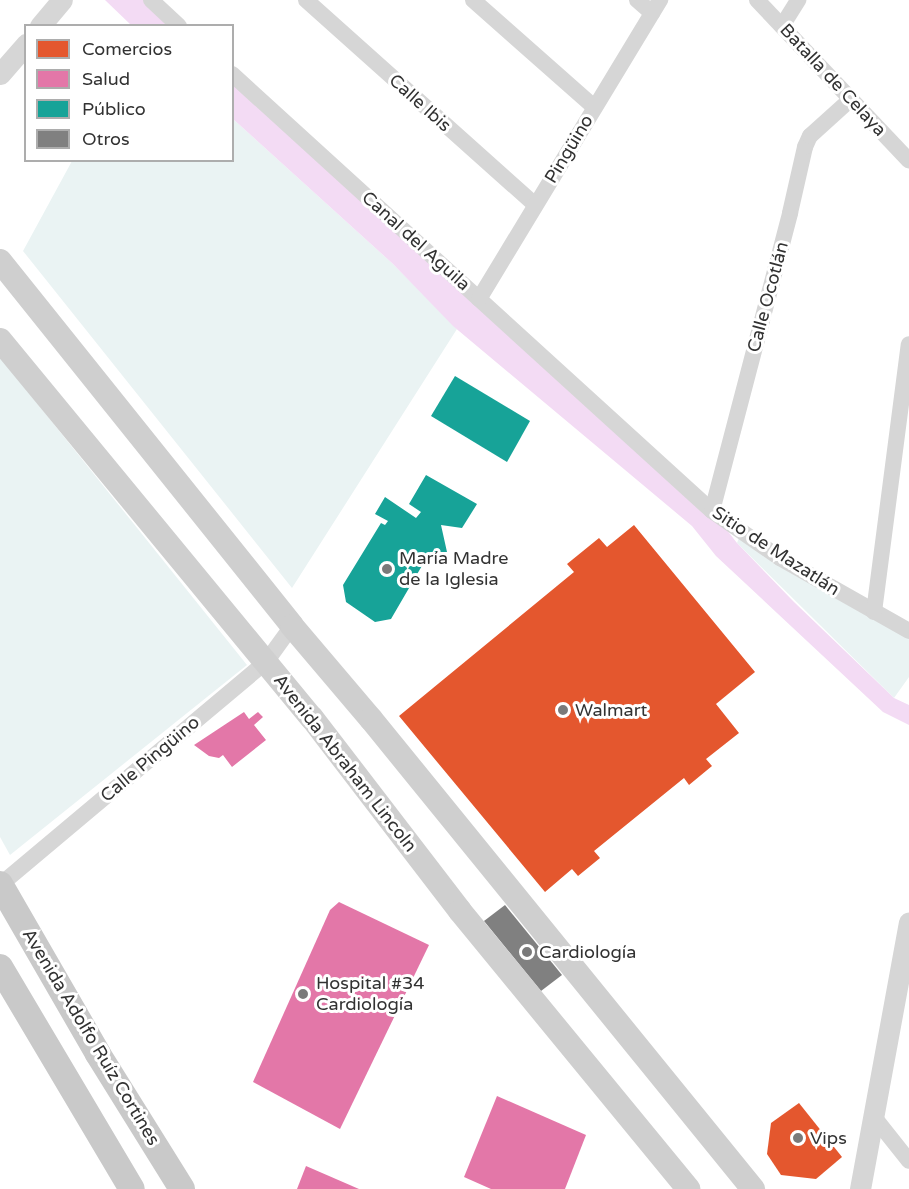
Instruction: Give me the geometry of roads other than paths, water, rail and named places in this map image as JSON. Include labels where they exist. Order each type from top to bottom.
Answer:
[{"type":"main road","points":[[0,261],[292,626],[378,727],[753,1189]]},
{"type":"main road","name":"Avenida Abraham Lincoln","points":[[0,340],[266,662],[460,911],[688,1189]]},
{"type":"main road","name":"Avenida Adolfo Ruíz Cortines","points":[[0,885],[98,1054],[182,1189]]},
{"type":"main road","points":[[0,967],[132,1189]]},
{"type":"street","points":[[42,24],[62,0]]},
{"type":"street","points":[[151,0],[177,24]]},
{"type":"street","name":"Calle Ibis","points":[[306,0],[535,205]]},
{"type":"street","points":[[473,0],[594,107]]},
{"type":"street","points":[[637,0],[656,7]]},
{"type":"street","name":"Batalla de Celaya","points":[[757,0],[909,161]]},
{"type":"street","points":[[782,26],[798,0]]},
{"type":"street","name":"Pingüino","points":[[479,299],[656,7]]},
{"type":"street","points":[[1,70],[24,46]]},
{"type":"street","name":"Canal del Aguila","points":[[234,76],[598,410]]},
{"type":"street","name":"Calle Ocotlán","points":[[712,511],[790,213],[805,147],[810,136],[851,99]]},
{"type":"street","points":[[874,612],[909,344]]},
{"type":"street","name":"Sitio de Mazatlán","points":[[598,410],[712,511],[780,558],[909,631]]},
{"type":"street","name":"Calle Pingüino","points":[[0,885],[266,662],[292,626]]},
{"type":"street","points":[[861,1189],[907,951],[909,922]]},
{"type":"street","points":[[874,1117],[909,1161]]},
{"type":"place","name":"María Madre de la Iglesia","points":[[387,569]]},
{"type":"place","name":"Walmart","points":[[563,710]]},
{"type":"place","name":"Cardiología","points":[[527,952]]},
{"type":"place","name":"Hospital #34 Cardiología","points":[[303,994]]},
{"type":"place","name":"Vips","points":[[798,1138]]}]
